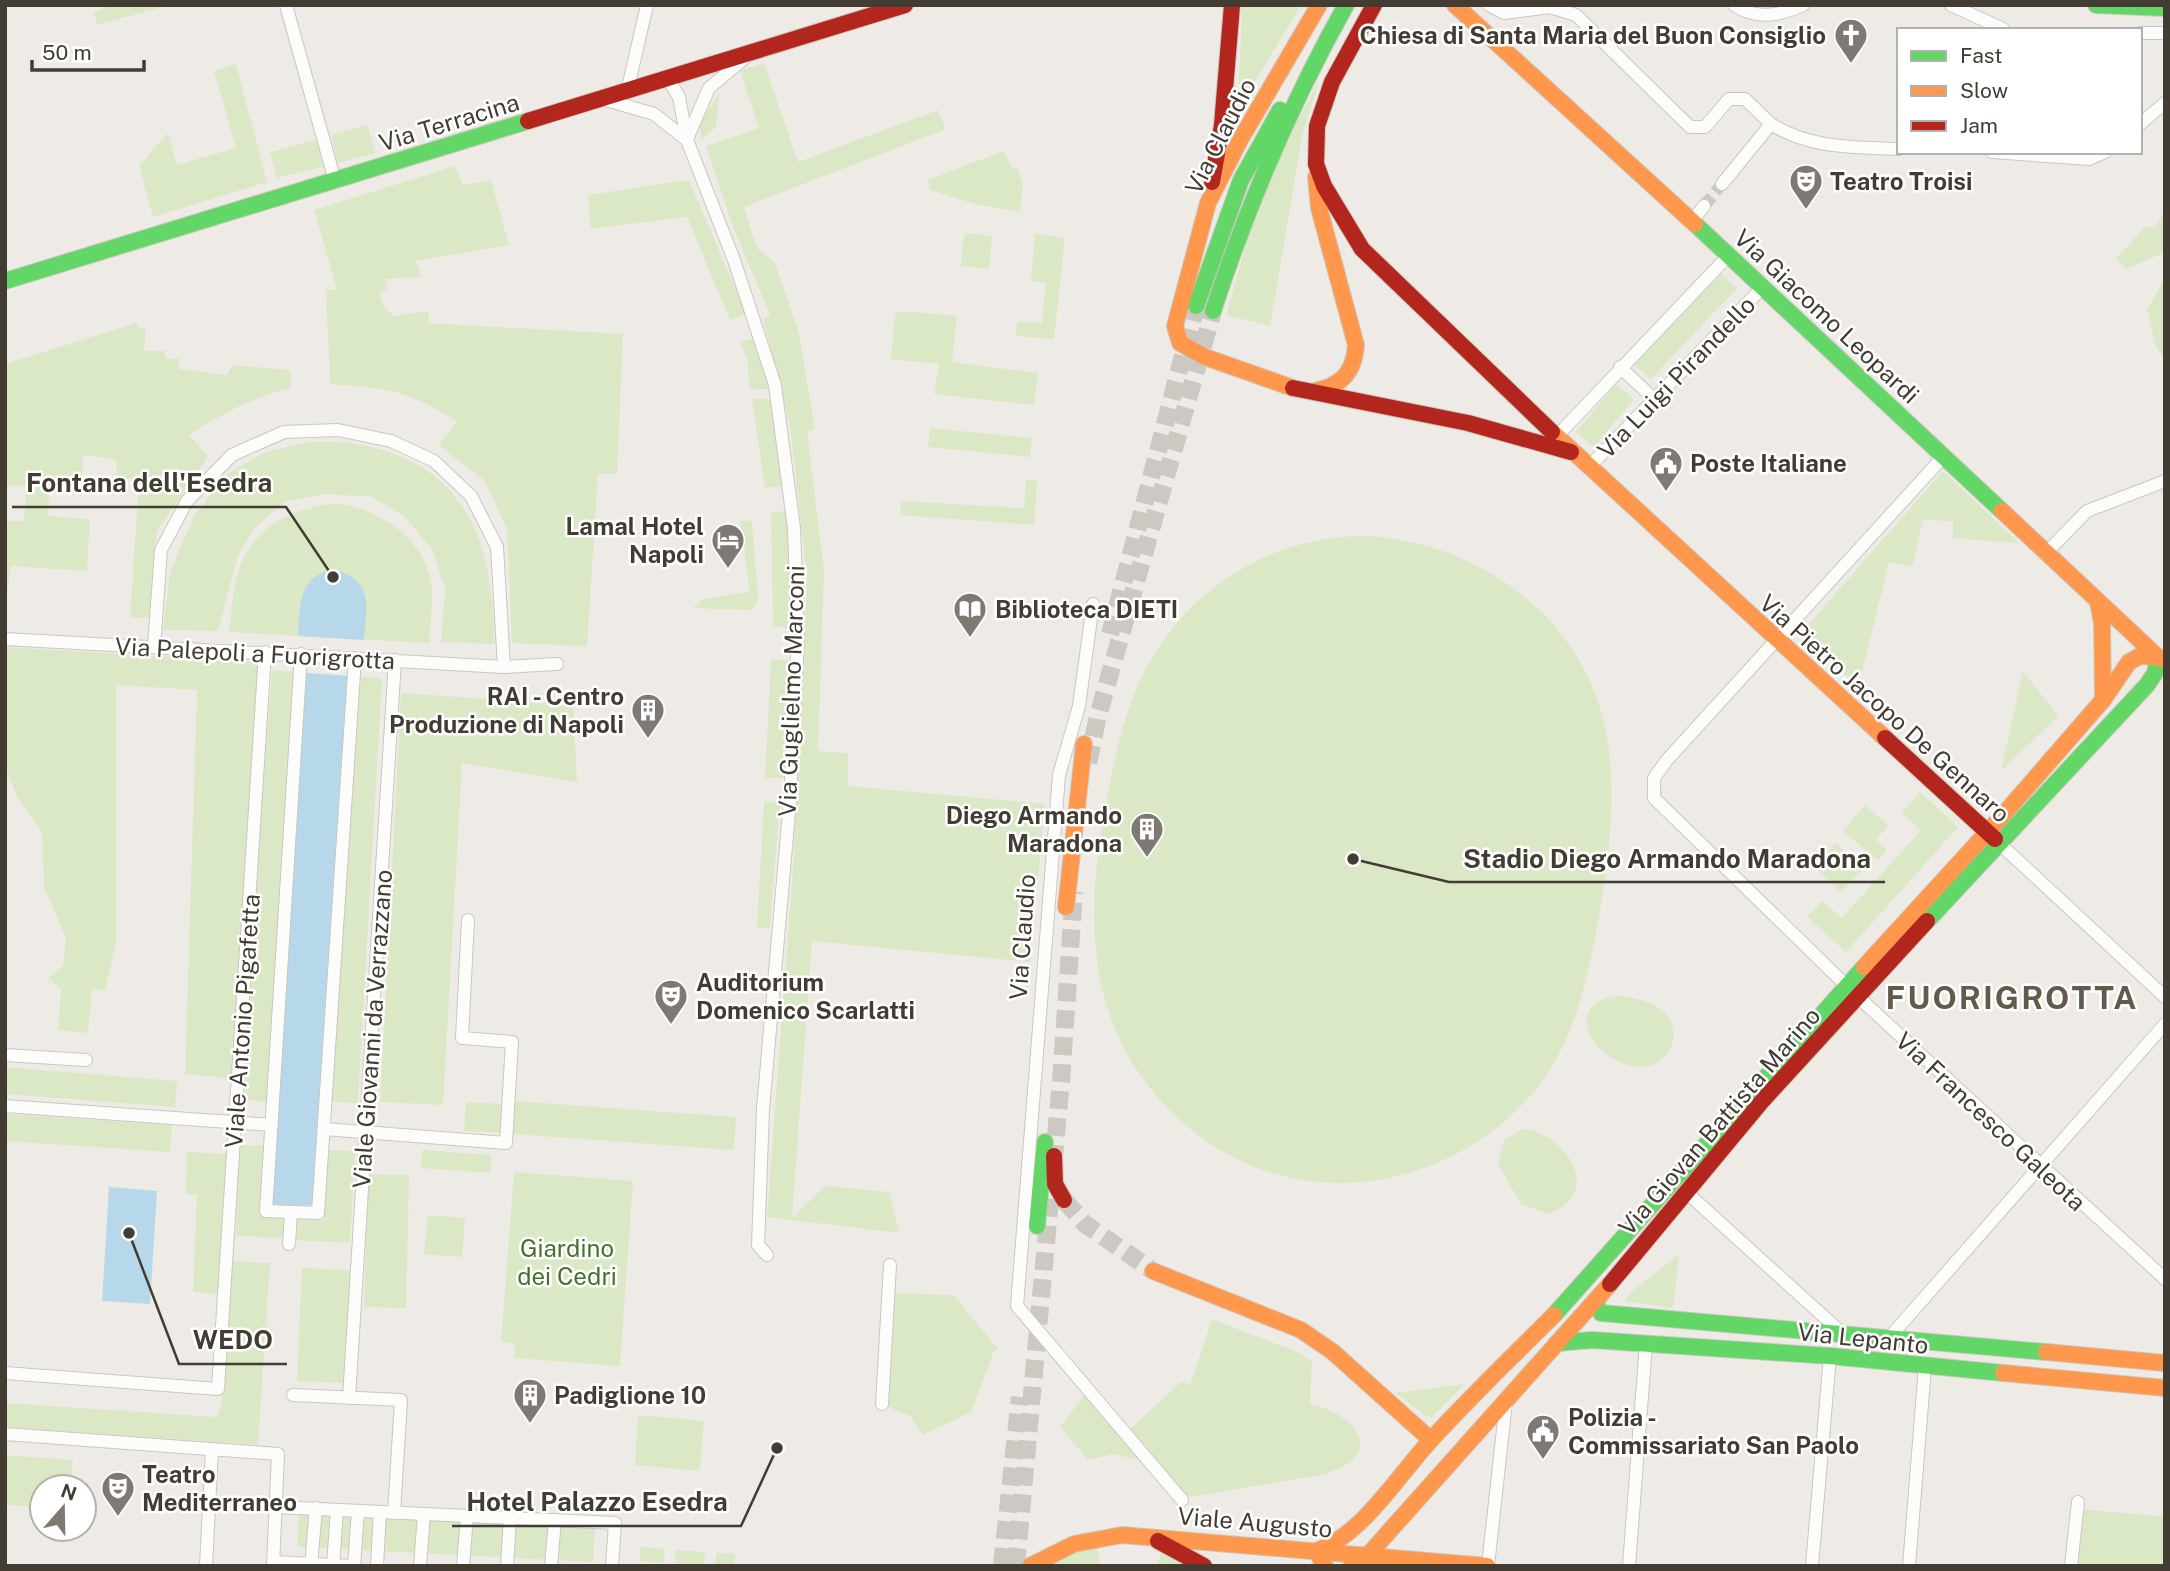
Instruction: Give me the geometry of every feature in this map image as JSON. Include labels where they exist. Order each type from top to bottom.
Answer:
[{"type":"main road","name":"Via Terracina","points":[[5,281],[905,5]]},
{"type":"main road","points":[[1209,203],[1222,125],[1232,5]]},
{"type":"main road","name":"Via Claudio","points":[[1307,393],[1186,348],[1177,337],[1177,315],[1209,203],[1240,140],[1319,5]]},
{"type":"main road","name":"Via Claudio","points":[[1196,306],[1215,244],[1255,151],[1273,120],[1303,79],[1346,5]]},
{"type":"main road","points":[[1307,393],[1331,389],[1341,384],[1354,368],[1354,338],[1319,208],[1315,162],[1322,104],[1374,5]]},
{"type":"main road","name":"Via Giacomo Leopardi","points":[[1455,5],[1729,255],[2161,660]]},
{"type":"main road","points":[[2096,5],[2165,8]]},
{"type":"main road","name":"Via Claudio","points":[[1213,311],[1239,229],[1303,79]]},
{"type":"main road","name":"Via Pietro Jacopo De Gennaro","points":[[1315,162],[1340,218],[1362,249],[1589,467],[2000,844]]},
{"type":"main road","points":[[1307,393],[1468,423],[1574,453]]},
{"type":"main road","points":[[2098,602],[2102,623],[2103,701]]},
{"type":"main road","name":"Via Giovan Battista Marino","points":[[1316,1551],[1334,1545],[1367,1514],[1431,1440],[1561,1308],[1852,991],[2000,844],[2151,682],[2161,660],[2140,656],[2129,662],[2103,701],[1852,991],[1602,1294],[1390,1530],[1355,1561]]},
{"type":"main road","name":"Via Claudio","points":[[1066,907],[1084,744]]},
{"type":"main road","points":[[1037,1226],[1045,1142]]},
{"type":"main road","points":[[1054,1156],[1055,1184],[1064,1200]]},
{"type":"main road","points":[[1153,1270],[1301,1330],[1333,1352],[1431,1440]]},
{"type":"main road","name":"Via Lepanto","points":[[1602,1294],[1595,1303],[1601,1313],[2165,1363]]},
{"type":"main road","points":[[1863,1359],[1864,1336]]},
{"type":"main road","name":"Via Lepanto","points":[[1557,1343],[1592,1340],[1830,1356],[2165,1388]]},
{"type":"main road","name":"Via Giovan Battista Marino","points":[[1355,1561],[1367,1514]]},
{"type":"main road","points":[[1390,1530],[1391,1544],[1409,1558]]},
{"type":"main road","points":[[1030,1566],[1053,1552],[1081,1541],[1138,1536],[1177,1549],[1204,1566]]},
{"type":"main road","name":"Viale Augusto","points":[[1138,1536],[1316,1551],[1355,1561],[1409,1558],[1488,1566]]},
{"type":"main road","points":[[1316,1551],[1325,1566]]},
{"type":"street","points":[[286,5],[335,181]]},
{"type":"street","points":[[627,92],[648,5]]},
{"type":"street","points":[[1489,5],[1504,13],[1550,7],[1576,15],[1690,127],[1705,127],[1729,99],[1745,99],[1771,124],[1792,137],[1829,146],[1897,149]]},
{"type":"street","points":[[1734,5],[1745,13],[1764,16],[1803,5]]},
{"type":"street","points":[[1951,5],[2001,28]]},
{"type":"street","points":[[2142,33],[2165,33]]},
{"type":"street","points":[[603,99],[654,114],[687,140],[709,88],[747,55]]},
{"type":"street","name":"Via Guglielmo Marconi","points":[[668,79],[679,96],[687,140],[734,260],[775,385],[794,528],[798,637],[790,801],[760,1159],[758,1245],[767,1255]]},
{"type":"street","points":[[2142,122],[2165,103]]},
{"type":"street","points":[[1722,184],[1771,124]]},
{"type":"street","points":[[2020,154],[2089,159],[2100,154]]},
{"type":"street","points":[[1692,221],[1704,206]]},
{"type":"street","name":"Via Luigi Pirandello","points":[[1557,436],[1729,255]]},
{"type":"street","name":"Via Luigi Pirandello","points":[[1589,467],[1763,287]]},
{"type":"street","points":[[1620,367],[1654,399]]},
{"type":"street","points":[[154,647],[161,550],[187,501],[232,455],[284,432],[338,430],[391,441],[434,461],[471,496],[497,547],[505,667]]},
{"type":"street","points":[[1778,640],[1943,457]]},
{"type":"street","points":[[2045,554],[2087,511],[2165,481]]},
{"type":"street","name":"Via Claudio","points":[[1093,604],[1079,706],[1060,763],[1017,1306],[1182,1500]]},
{"type":"street","name":"Via Palepoli a Fuorigrotta","points":[[5,639],[505,667],[557,664]]},
{"type":"street","name":"Via Francesco Galeota","points":[[1778,640],[1667,760],[1654,778],[1652,788],[1659,806],[2039,1167],[2165,1279]]},
{"type":"street","name":"Viale Antonio Pigafetta","points":[[5,1373],[218,1389],[265,652]]},
{"type":"street","points":[[301,654],[266,1211],[318,1213],[355,658]]},
{"type":"street","name":"Viale Giovanni da Verrazzano","points":[[349,1398],[395,660]]},
{"type":"street","name":"Via Pietro Jacopo De Gennaro","points":[[2000,844],[2165,997]]},
{"type":"street","points":[[324,1129],[506,1143],[512,1042],[462,1038],[468,920]]},
{"type":"street","points":[[1889,1338],[2165,1024]]},
{"type":"street","points":[[5,1055],[86,1060]]},
{"type":"street","points":[[5,1106],[272,1125]]},
{"type":"street","points":[[1685,1191],[1843,1334]]},
{"type":"street","points":[[289,1244],[291,1212]]},
{"type":"street","points":[[882,1404],[890,1265]]},
{"type":"street","points":[[1629,1566],[1646,1343]]},
{"type":"street","points":[[1812,1566],[1830,1356]]},
{"type":"street","points":[[1909,1566],[1925,1367]]},
{"type":"street","points":[[293,1395],[401,1400],[394,1513]]},
{"type":"street","points":[[1488,1566],[1506,1402]]},
{"type":"street","points":[[5,1434],[278,1454],[273,1564],[354,1566],[358,1511]]},
{"type":"street","points":[[206,1566],[212,1450]]},
{"type":"street","points":[[2071,1566],[2078,1502]]},
{"type":"street","points":[[276,1507],[615,1523],[612,1566]]},
{"type":"street","points":[[311,1565],[316,1508]]},
{"type":"street","points":[[333,1565],[337,1510]]},
{"type":"street","points":[[377,1566],[380,1512]]},
{"type":"street","points":[[420,1566],[424,1514]]},
{"type":"street","points":[[463,1566],[467,1516]]},
{"type":"street","points":[[507,1566],[510,1519]]},
{"type":"street","points":[[551,1566],[555,1520]]},
{"type":"green space","points":[[111,5],[163,7],[97,25],[94,13]]},
{"type":"green space","points":[[1242,5],[1301,5],[1238,110]]},
{"type":"green space","points":[[764,63],[798,162],[938,110],[946,129],[744,207],[757,248],[775,263],[799,333],[815,429],[807,431],[824,570],[818,751],[848,753],[848,786],[1045,804],[1030,962],[812,941],[792,1218],[825,1186],[889,1192],[899,1233],[767,1217],[793,868],[807,577],[790,425],[763,319],[770,315],[733,227],[706,146],[759,128],[740,71]]},
{"type":"green space","points":[[236,64],[267,182],[153,217],[139,166],[168,133],[177,165],[236,148],[214,71]]},
{"type":"green space","points":[[1319,81],[1302,137],[1270,326],[1226,315],[1257,207],[1274,166]]},
{"type":"green space","points":[[719,93],[716,127],[702,139],[699,124]]},
{"type":"green space","points":[[368,125],[375,153],[338,163],[331,135]]},
{"type":"green space","points":[[316,140],[323,167],[277,178],[270,152]]},
{"type":"green space","points":[[1003,151],[1012,168],[1017,167],[1023,184],[1020,212],[975,204],[930,190],[928,180]]},
{"type":"green space","points":[[455,166],[463,185],[491,180],[509,245],[416,261],[421,277],[386,279],[387,289],[380,294],[384,307],[394,316],[429,311],[428,323],[623,334],[617,474],[598,474],[587,646],[512,643],[507,529],[484,480],[438,445],[457,422],[424,403],[396,392],[330,384],[326,289],[337,290],[314,210]]},
{"type":"green space","points":[[689,180],[746,314],[730,320],[687,217],[591,229],[588,195]]},
{"type":"green space","points":[[2165,212],[2165,252],[2127,269],[2116,259],[2145,227],[2154,227]]},
{"type":"green space","points":[[964,233],[992,236],[989,269],[961,266]]},
{"type":"green space","points":[[1035,234],[1065,238],[1054,339],[1016,336],[1017,322],[1042,323],[1046,283],[1031,281]]},
{"type":"green space","points":[[1720,273],[1737,288],[1651,379],[1634,364]]},
{"type":"green space","points":[[2165,278],[2165,359],[2156,347],[2147,310]]},
{"type":"green space","points":[[902,311],[957,316],[952,362],[1038,373],[1034,405],[934,394],[939,364],[891,359],[895,314]]},
{"type":"green space","points":[[136,323],[140,329],[146,328],[144,351],[165,351],[165,358],[180,359],[179,369],[227,375],[232,365],[290,370],[291,388],[238,407],[189,435],[208,456],[156,533],[149,618],[130,618],[139,479],[116,477],[117,460],[83,455],[82,479],[57,477],[55,494],[49,494],[48,516],[90,519],[87,571],[11,566],[5,609],[5,521],[24,521],[26,486],[5,485],[5,364]]},
{"type":"green space","points":[[753,339],[771,389],[750,389],[747,358],[740,342]]},
{"type":"green space","points":[[1616,384],[1634,399],[1594,447],[1576,432]]},
{"type":"green space","points":[[752,398],[771,400],[783,486],[765,488]]},
{"type":"green space","points":[[930,428],[1032,438],[1030,457],[928,447]]},
{"type":"green space","points":[[308,442],[350,443],[394,454],[424,469],[448,489],[467,513],[480,542],[493,607],[494,644],[441,642],[445,589],[432,549],[405,517],[372,497],[326,494],[284,502],[255,528],[238,555],[218,631],[163,630],[170,572],[194,516],[228,474],[265,452]]},
{"type":"green space","points":[[1943,471],[2019,543],[1953,538],[1953,521],[1923,520],[1912,567],[1889,562],[1861,676],[1849,678],[1801,633]]},
{"type":"green space","points":[[1026,480],[1037,481],[1034,525],[900,515],[901,501],[1024,508]]},
{"type":"green space","points":[[337,503],[353,506],[383,519],[409,539],[419,552],[427,567],[432,590],[429,643],[229,632],[236,580],[244,557],[253,543],[276,522],[290,515],[305,509]]},
{"type":"green space","points":[[787,511],[791,629],[773,626],[771,512]]},
{"type":"green space","points":[[740,520],[752,521],[758,600],[751,610],[693,608],[703,599],[750,592]]},
{"type":"green space","points":[[1366,536],[1409,542],[1451,554],[1490,572],[1524,597],[1555,626],[1579,661],[1598,700],[1610,764],[1610,827],[1600,911],[1585,984],[1567,1037],[1541,1083],[1519,1108],[1465,1149],[1402,1175],[1335,1183],[1292,1178],[1252,1166],[1215,1147],[1182,1122],[1153,1092],[1130,1058],[1112,1020],[1100,979],[1094,913],[1096,869],[1102,824],[1121,734],[1138,685],[1164,640],[1186,613],[1210,591],[1238,571],[1267,556],[1332,538]]},
{"type":"green space","points":[[5,647],[262,662],[243,1037],[272,670],[298,672],[266,1102],[239,1098],[240,1079],[185,1074],[197,690],[116,685],[116,941],[105,991],[92,988],[88,1033],[58,1030],[61,989],[48,978],[63,966],[66,938],[44,887],[42,832],[18,799],[5,766]]},
{"type":"green space","points":[[771,660],[790,660],[785,778],[765,778]]},
{"type":"green space","points":[[2023,671],[2058,716],[2001,771]]},
{"type":"green space","points":[[361,677],[382,678],[358,1103],[331,1102]]},
{"type":"green space","points":[[401,693],[573,705],[577,782],[462,763],[443,1105],[380,1102]]},
{"type":"green space","points":[[1920,792],[1958,827],[1846,952],[1807,917],[1822,901],[1842,918],[1921,830],[1902,813]]},
{"type":"green space","points":[[764,801],[780,803],[770,928],[757,928]]},
{"type":"green space","points":[[1865,805],[1888,825],[1876,840],[1887,850],[1878,860],[1843,831]]},
{"type":"green space","points":[[1836,843],[1864,869],[1841,892],[1814,867]]},
{"type":"green space","points":[[1618,995],[1655,1005],[1671,1021],[1671,1046],[1668,1053],[1654,1064],[1638,1067],[1621,1063],[1606,1054],[1594,1042],[1587,1028],[1588,1014],[1597,1003]]},
{"type":"green space","points":[[5,1067],[177,1081],[175,1107],[5,1094]]},
{"type":"green space","points":[[515,1101],[736,1117],[734,1150],[513,1134]]},
{"type":"green space","points":[[466,1102],[504,1104],[502,1133],[464,1131]]},
{"type":"green space","points":[[5,1114],[172,1125],[170,1152],[5,1141]]},
{"type":"green space","points":[[1523,1129],[1544,1135],[1554,1142],[1564,1151],[1575,1171],[1577,1183],[1572,1198],[1549,1214],[1521,1204],[1498,1164],[1504,1140]]},
{"type":"green space","points":[[239,1145],[263,1146],[261,1216],[286,1217],[285,1238],[236,1236]]},
{"type":"green space","points":[[329,1150],[355,1151],[350,1243],[294,1240],[295,1219],[324,1220]]},
{"type":"green space","points":[[422,1150],[491,1155],[490,1173],[421,1168]]},
{"type":"green space","points":[[187,1152],[229,1154],[220,1294],[193,1292],[197,1195],[186,1194]]},
{"type":"green space","name":"Giardino dei Cedri","points":[[514,1172],[633,1181],[620,1366],[514,1358],[515,1343],[501,1342]]},
{"type":"green space","points":[[368,1174],[409,1175],[406,1308],[364,1307]]},
{"type":"green space","points":[[428,1215],[465,1218],[462,1257],[424,1254]]},
{"type":"green space","points":[[1679,1254],[1673,1308],[1624,1301],[1630,1293]]},
{"type":"green space","points":[[231,1261],[270,1263],[258,1445],[5,1427],[5,1403],[217,1417],[226,1367]]},
{"type":"green space","points":[[302,1268],[350,1270],[345,1383],[297,1381]]},
{"type":"green space","points":[[894,1293],[953,1295],[998,1349],[994,1351],[971,1412],[923,1435],[910,1416],[886,1406]]},
{"type":"green space","points":[[1212,1319],[1300,1353],[1312,1361],[1310,1404],[1343,1418],[1354,1428],[1360,1438],[1360,1449],[1354,1459],[1341,1468],[1320,1475],[1184,1498],[1128,1431],[1181,1382],[1190,1385]]},
{"type":"green space","points":[[1465,1384],[1432,1417],[1426,1416],[1396,1393]]},
{"type":"green space","points":[[1086,1393],[1145,1461],[1112,1454],[1088,1460],[1060,1427]]},
{"type":"green space","points":[[638,1415],[704,1421],[700,1471],[635,1465]]},
{"type":"green space","points":[[5,1455],[73,1460],[72,1473],[28,1473],[28,1506],[5,1505]]},
{"type":"green space","points":[[2081,1509],[2165,1517],[2165,1566],[2076,1566]]},
{"type":"green space","points":[[299,1511],[595,1526],[593,1562],[297,1547]]},
{"type":"green space","points":[[1097,1546],[1100,1566],[1043,1566],[1054,1559]]},
{"type":"green space","points":[[640,1547],[665,1549],[664,1563],[640,1561]]},
{"type":"green space","points":[[676,1550],[705,1552],[704,1565],[675,1563]]},
{"type":"green space","points":[[1161,1552],[1189,1566],[1157,1566]]},
{"type":"green space","points":[[716,1553],[735,1554],[734,1566],[715,1566]]},
{"type":"water","points":[[332,570],[355,579],[361,587],[366,606],[364,640],[298,636],[301,604],[307,586],[321,573]]},
{"type":"water","points":[[306,673],[351,676],[313,1205],[272,1205]]},
{"type":"water","points":[[109,1187],[157,1191],[150,1304],[102,1301]]},
{"type":"tunnel","points":[[1704,206],[1722,184]]},
{"type":"tunnel","points":[[1110,634],[1196,306]]},
{"type":"tunnel","points":[[1088,763],[1098,716],[1213,311]]},
{"type":"tunnel","points":[[1016,1566],[1061,1081],[1074,892]]},
{"type":"tunnel","points":[[1064,1200],[1085,1224],[1153,1271]]},
{"type":"tunnel","points":[[1002,1566],[1020,1397]]},
{"type":"traffic: fast","points":[[1213,311],[1272,155],[1307,79],[1346,5]]},
{"type":"traffic: fast","points":[[2096,5],[2165,8]]},
{"type":"traffic: fast","points":[[1196,306],[1241,180],[1280,110]]},
{"type":"traffic: fast","points":[[5,281],[528,121]]},
{"type":"traffic: fast","points":[[1695,224],[2002,511]]},
{"type":"traffic: fast","points":[[1927,921],[2147,685],[2155,673],[2158,657]]},
{"type":"traffic: fast","points":[[1554,1315],[1864,967]]},
{"type":"traffic: fast","points":[[1037,1226],[1045,1142]]},
{"type":"traffic: fast","points":[[1601,1294],[1595,1303],[1601,1313],[2046,1352]]},
{"type":"traffic: fast","points":[[1557,1343],[1592,1340],[1830,1356],[2003,1373]]},
{"type":"traffic: slow","points":[[1293,388],[1205,357],[1180,343],[1175,326],[1208,203],[1240,140],[1319,5]]},
{"type":"traffic: slow","points":[[1455,5],[1695,224]]},
{"type":"traffic: slow","points":[[1314,391],[1332,386],[1344,377],[1349,371],[1356,345],[1319,208],[1316,177]]},
{"type":"traffic: slow","points":[[1552,432],[1885,738]]},
{"type":"traffic: slow","points":[[2002,511],[2160,659]]},
{"type":"traffic: slow","points":[[2098,602],[2102,623],[2103,700]]},
{"type":"traffic: slow","points":[[1864,967],[2003,815],[2103,700],[2129,662],[2140,656],[2158,657]]},
{"type":"traffic: slow","points":[[1066,907],[1084,744]]},
{"type":"traffic: slow","points":[[1153,1271],[1301,1330],[1333,1352],[1431,1440]]},
{"type":"traffic: slow","points":[[1351,1566],[1369,1554],[1610,1284]]},
{"type":"traffic: slow","points":[[1325,1566],[1316,1551],[1333,1543],[1363,1519],[1445,1425],[1554,1315]]},
{"type":"traffic: slow","points":[[2046,1352],[2165,1363]]},
{"type":"traffic: slow","points":[[2003,1373],[2165,1388]]},
{"type":"traffic: slow","points":[[1030,1566],[1074,1544],[1122,1535],[1487,1566]]},
{"type":"traffic: jam","points":[[528,121],[905,5]]},
{"type":"traffic: jam","points":[[1212,182],[1222,125],[1232,5]]},
{"type":"traffic: jam","points":[[1374,5],[1332,82],[1317,126],[1316,164],[1324,186],[1362,249],[1552,432]]},
{"type":"traffic: jam","points":[[1293,388],[1468,423],[1571,452]]},
{"type":"traffic: jam","points":[[1885,738],[1995,839]]},
{"type":"traffic: jam","points":[[1610,1284],[1763,1100],[1927,921]]},
{"type":"traffic: jam","points":[[1054,1156],[1055,1184],[1064,1200]]},
{"type":"traffic: jam","points":[[1158,1541],[1204,1566]]},
{"type":"place","name":"Chiesa di Santa Maria del Buon Consiglio","points":[[1851,65]]},
{"type":"place","name":"Teatro Troisi","points":[[1806,211]]},
{"type":"place","name":"Poste Italiane","points":[[1666,493]]},
{"type":"place","name":"Lamal Hotel Napoli","points":[[728,570]]},
{"type":"place","name":"Fontana dell'Esedra","points":[[333,577]]},
{"type":"place","name":"Biblioteca DIETI","points":[[970,639]]},
{"type":"place","name":"RAI - Centro Produzione di Napoli","points":[[648,740]]},
{"type":"place","name":"Diego Armando Maradona","points":[[1147,859]]},
{"type":"place","name":"Stadio Diego Armando Maradona","points":[[1353,859]]},
{"type":"place","name":"Auditorium Domenico Scarlatti","points":[[671,1026]]},
{"type":"place","name":"WEDO","points":[[129,1233]]},
{"type":"place","name":"Padiglione 10","points":[[530,1425]]},
{"type":"place","name":"Hotel Palazzo Esedra","points":[[777,1448]]},
{"type":"place","name":"Polizia - Commissariato San Paolo","points":[[1543,1461]]},
{"type":"place","name":"Teatro Mediterraneo","points":[[118,1518]]},
{"type":"district","name":"FUORIGROTTA","points":[[2012,997]]}]
